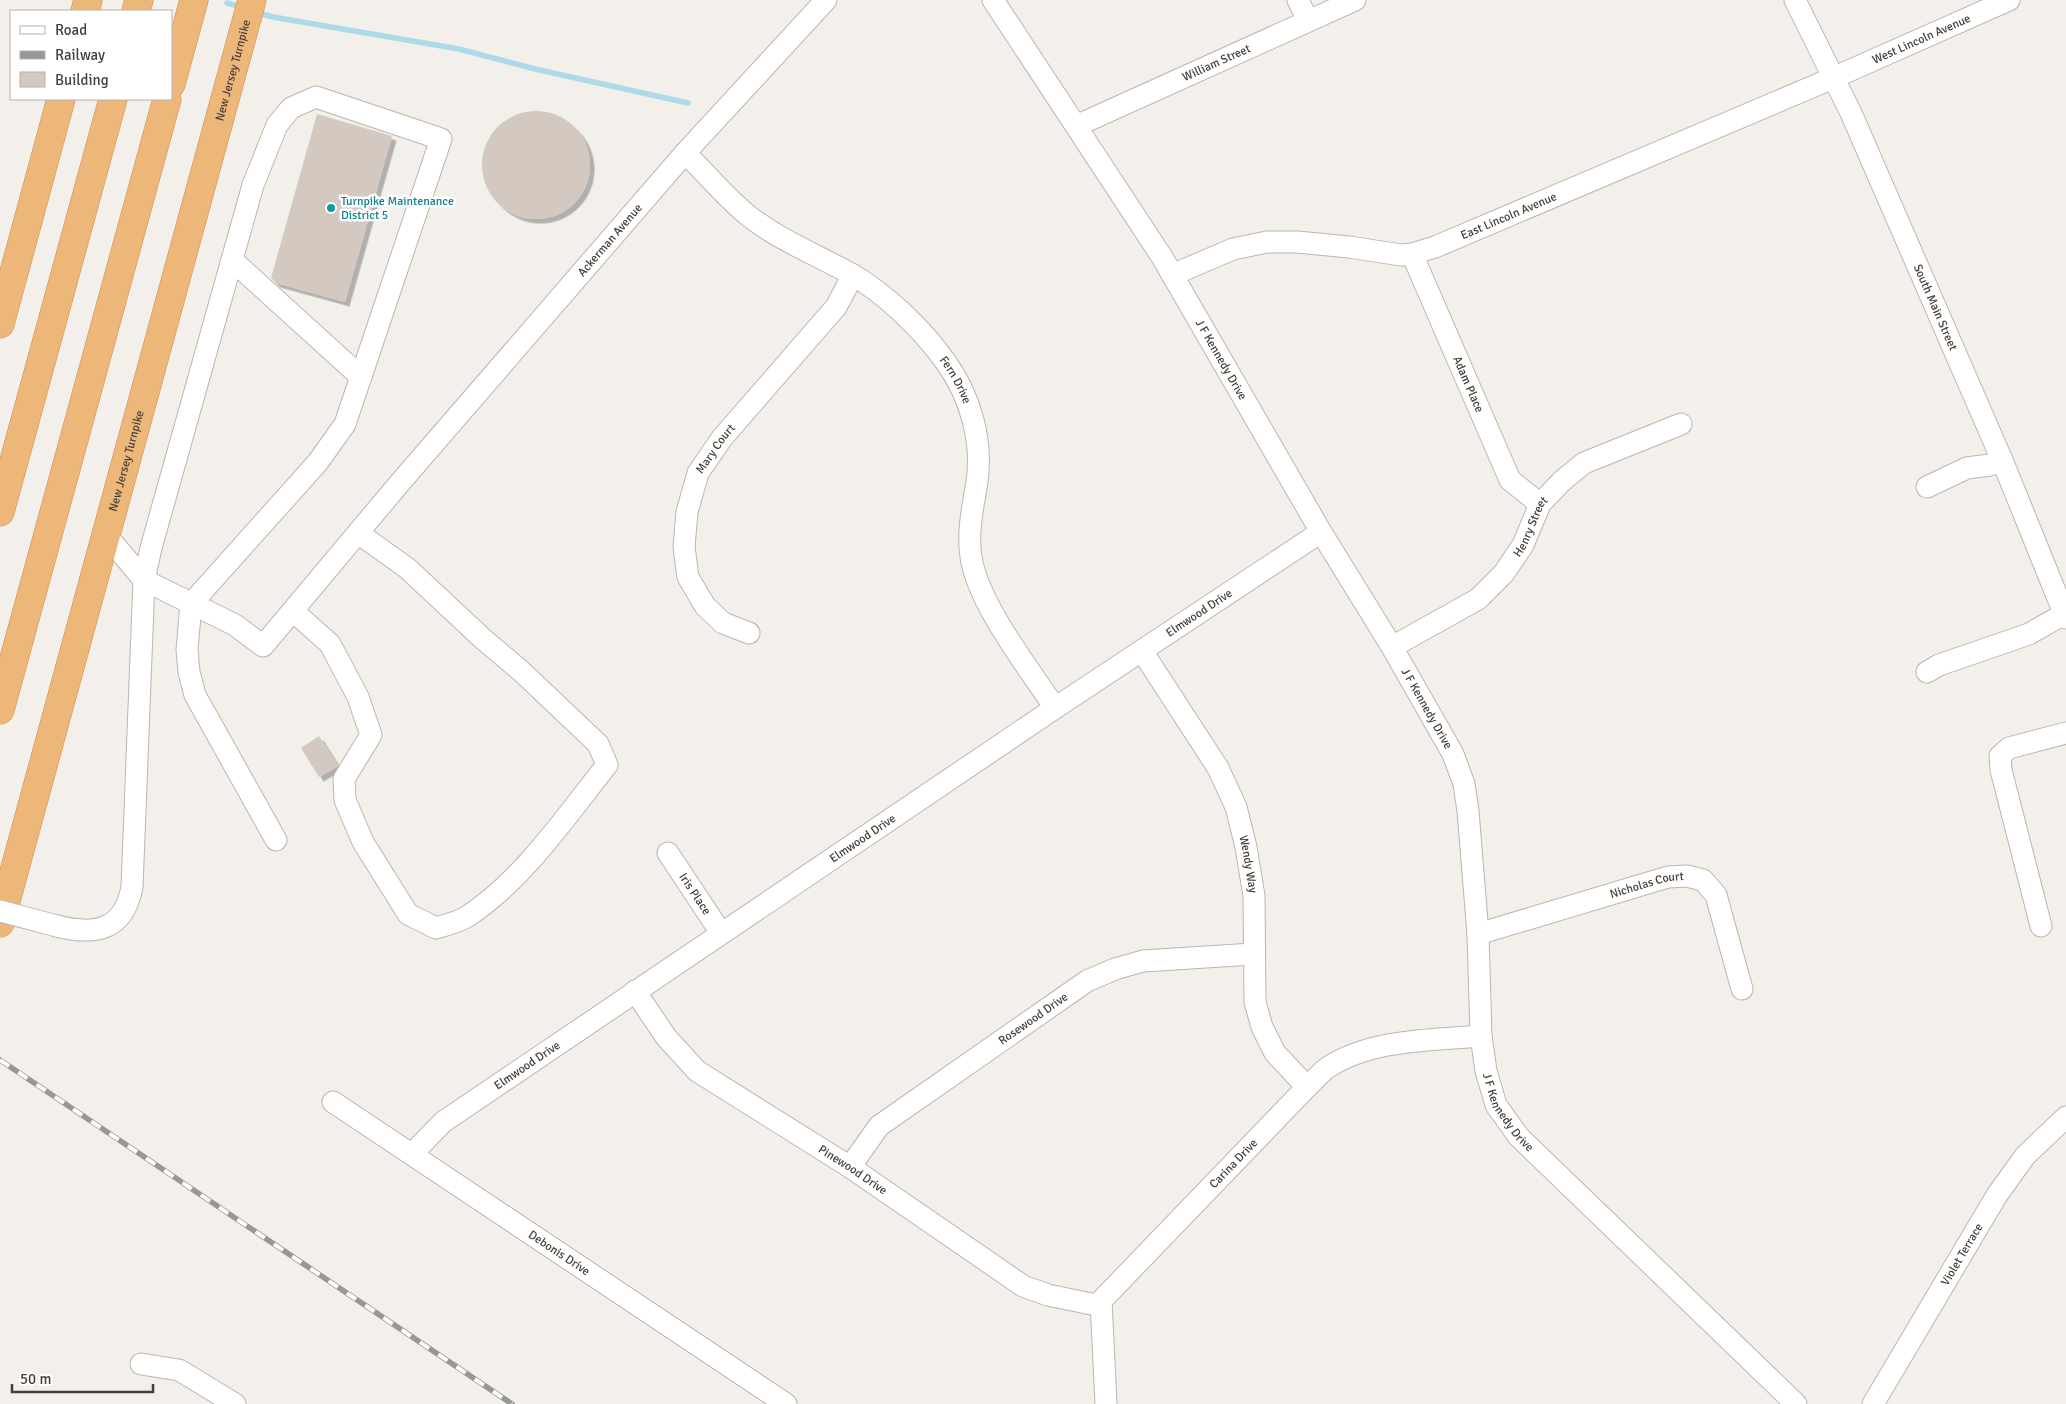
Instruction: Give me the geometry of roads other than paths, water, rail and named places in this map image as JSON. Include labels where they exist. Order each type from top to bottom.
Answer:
[{"type":"highway","points":[[172,80],[194,0]]},
{"type":"highway","name":"New Jersey Turnpike","points":[[0,923],[252,0]]},
{"type":"highway","points":[[0,324],[61,100]]},
{"type":"highway","points":[[0,512],[112,100]]},
{"type":"highway","points":[[0,710],[167,100]]},
{"type":"street","name":"Ackerman Avenue","points":[[191,604],[235,626],[263,646],[398,485],[685,153],[826,0]]},
{"type":"street","name":"J F Kennedy Drive","points":[[993,0],[1172,275],[1321,532],[1392,647],[1453,754],[1464,784],[1478,934],[1481,1036],[1486,1071],[1496,1105],[1519,1137],[1796,1404]]},
{"type":"street","points":[[1298,0],[1308,21]]},
{"type":"street","name":"William Street","points":[[1076,126],[1355,0]]},
{"type":"street","name":"South Main Street","points":[[1795,0],[1851,113],[2002,460],[2065,616]]},
{"type":"street","name":"West Lincoln Avenue","points":[[1833,78],[2009,0]]},
{"type":"street","name":"East Lincoln Avenue","points":[[1172,275],[1233,249],[1267,242],[1298,242],[1401,255],[1412,254],[1435,247],[1833,78]]},
{"type":"street","points":[[0,911],[77,931],[92,931],[109,926],[122,915],[129,901],[132,887],[144,580],[154,538],[254,185],[277,125],[291,108],[316,97],[441,139],[345,424],[318,462],[191,604],[187,650],[189,672],[195,695],[276,840]]},
{"type":"street","name":"Fern Drive","points":[[685,153],[748,216],[806,252],[853,275],[886,299],[919,331],[946,362],[964,396],[979,446],[977,480],[970,525],[971,557],[978,585],[992,612],[1055,708]]},
{"type":"street","name":"Adam Place","points":[[1412,254],[1510,480],[1540,504]]},
{"type":"street","points":[[232,260],[361,377]]},
{"type":"street","name":"Mary Court","points":[[749,633],[723,623],[705,606],[688,577],[684,547],[687,512],[698,473],[722,438],[836,307],[853,275]]},
{"type":"street","name":"Henry Street","points":[[1392,647],[1478,599],[1504,573],[1523,544],[1540,504],[1584,463],[1681,424]]},
{"type":"street","points":[[1927,487],[1967,468],[1990,465],[2002,460]]},
{"type":"street","name":"Elmwood Drive","points":[[412,1154],[442,1122],[1055,708],[1321,532]]},
{"type":"street","points":[[293,610],[330,644],[358,697],[371,735],[344,779],[345,800],[363,842],[408,914],[436,928],[467,917],[500,891],[542,847],[607,765],[598,744],[521,671],[482,638],[407,568],[358,533]]},
{"type":"street","points":[[107,536],[144,580],[191,604]]},
{"type":"street","points":[[1926,672],[1939,665],[2029,634],[2065,616]]},
{"type":"street","name":"Wendy Way","points":[[1142,651],[1218,768],[1236,807],[1246,847],[1254,896],[1253,954],[1255,1002],[1262,1027],[1275,1053],[1308,1087]]},
{"type":"street","points":[[2041,926],[2001,770],[2000,756],[2009,748],[2066,733]]},
{"type":"street","name":"Iris Place","points":[[668,853],[721,933]]},
{"type":"street","name":"Nicholas Court","points":[[1478,934],[1668,877],[1687,876],[1703,880],[1716,895],[1742,989]]},
{"type":"street","name":"Rosewood Drive","points":[[850,1167],[879,1126],[1087,981],[1114,969],[1143,960],[1253,954]]},
{"type":"street","name":"Pinewood Drive","points":[[635,991],[666,1037],[697,1071],[850,1167],[1023,1286],[1048,1295],[1101,1306]]},
{"type":"street","name":"Carina Drive","points":[[1101,1306],[1101,1301],[1327,1068],[1374,1049],[1409,1041],[1481,1036]]},
{"type":"street","name":"Debonis Drive","points":[[334,1102],[786,1404]]},
{"type":"street","name":"Violet Terrace","points":[[1873,1404],[1997,1195],[2025,1156],[2066,1117]]},
{"type":"street","points":[[1101,1306],[1106,1404]]},
{"type":"street","points":[[141,1364],[179,1370],[235,1404]]},
{"type":"waterway","points":[[227,3],[242,7]]},
{"type":"waterway","points":[[255,12],[273,17],[459,49],[535,69],[688,103]]},
{"type":"railway","points":[[0,1060],[512,1404]]},
{"type":"place","name":"Turnpike Maintenance District 5","points":[[331,208]]}]
